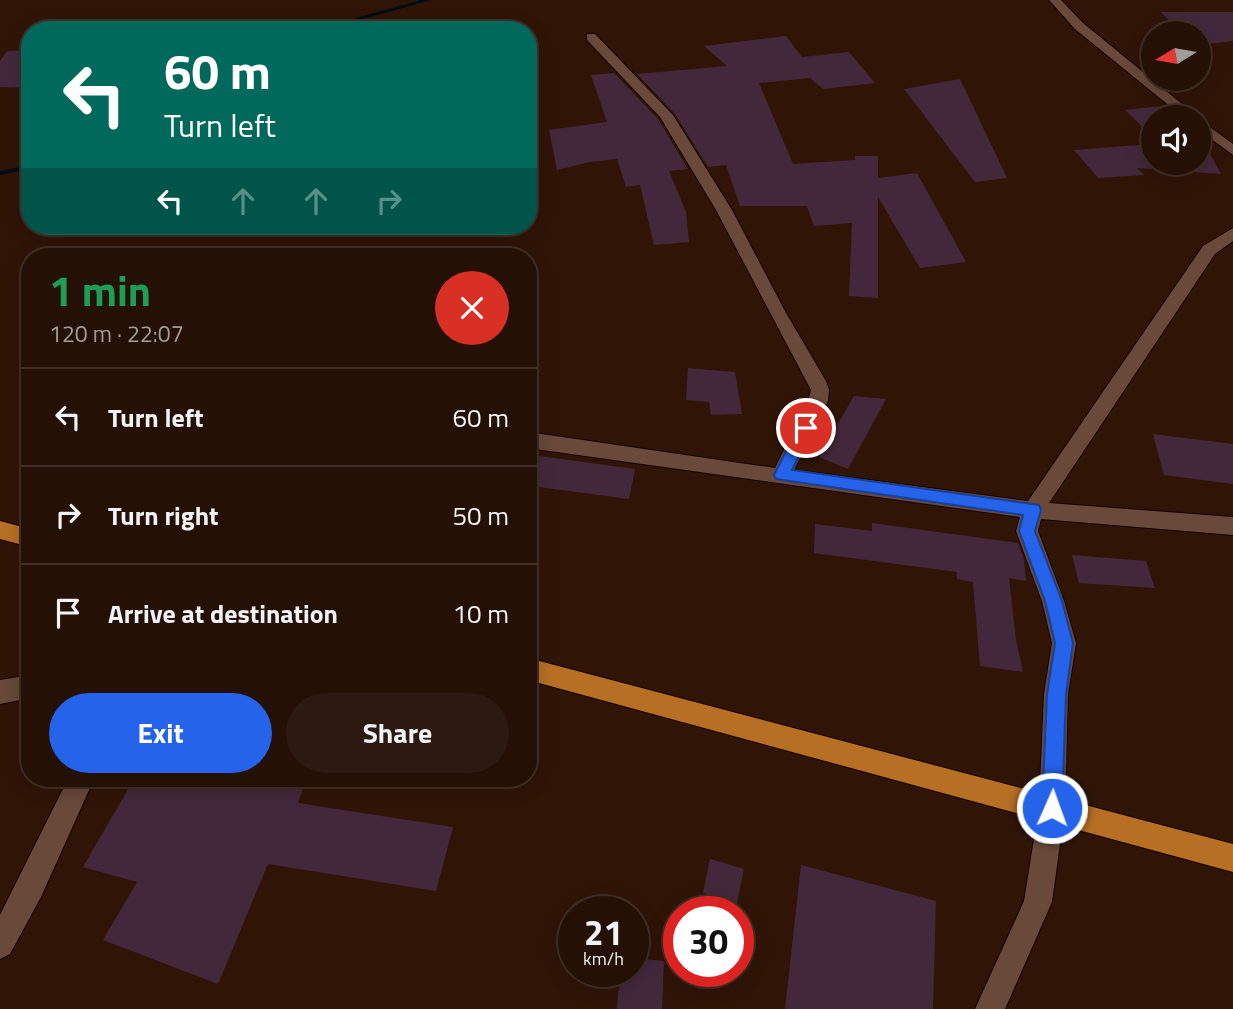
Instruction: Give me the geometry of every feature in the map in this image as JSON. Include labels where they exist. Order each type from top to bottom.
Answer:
[{"type":"main road","points":[[0,530],[21,536]]},
{"type":"main road","points":[[537,671],[1233,858]]},
{"type":"street","points":[[1055,0],[1079,26],[1176,105]]},
{"type":"street","points":[[592,37],[666,115],[724,210],[782,323],[817,381],[820,390],[818,401],[782,475]]},
{"type":"street","points":[[1211,133],[1233,151]]},
{"type":"street","points":[[990,1009],[1038,902],[1052,808],[1056,694],[1064,643],[1053,601],[1027,531],[1033,510],[1209,250],[1233,233]]},
{"type":"street","points":[[537,441],[1033,510],[1233,526]]},
{"type":"street","points":[[0,692],[21,688]]},
{"type":"street","points":[[0,944],[31,887],[77,787]]},
{"type":"building","points":[[1161,12],[1233,12],[1233,41],[1211,44],[1211,21],[1170,21]]},
{"type":"building","points":[[786,36],[802,57],[849,52],[875,83],[823,89],[810,78],[759,83],[793,164],[855,160],[855,156],[878,156],[878,178],[917,173],[966,262],[920,268],[878,197],[878,298],[849,296],[852,223],[814,226],[807,206],[740,206],[726,165],[708,167],[675,114],[637,74],[727,66],[704,46]]},
{"type":"building","points":[[21,50],[21,88],[0,87],[0,61],[7,51]]},
{"type":"building","points":[[614,73],[658,119],[688,169],[669,171],[686,212],[689,242],[654,245],[640,185],[626,187],[617,159],[557,170],[549,130],[607,122],[591,75]]},
{"type":"building","points":[[960,79],[1007,178],[975,182],[904,89]]},
{"type":"building","points":[[1141,108],[1141,125],[1125,110]]},
{"type":"building","points":[[1141,145],[1141,168],[1137,168],[1141,175],[1144,175],[1098,178],[1074,150]]},
{"type":"building","points":[[1211,156],[1221,174],[1211,173]]},
{"type":"building","points":[[688,368],[735,372],[742,414],[711,415],[709,402],[686,400]]},
{"type":"building","points":[[854,396],[886,399],[848,469],[819,457]]},
{"type":"building","points":[[1153,434],[1233,444],[1233,484],[1164,475]]},
{"type":"building","points":[[539,456],[635,469],[629,499],[537,487]]},
{"type":"building","points":[[872,523],[1018,543],[1024,560],[1026,581],[1009,578],[1016,640],[1023,672],[980,666],[973,582],[957,579],[957,572],[814,553],[815,524],[872,531]]},
{"type":"building","points":[[1072,555],[1146,561],[1155,588],[1079,583]]},
{"type":"building","points":[[129,787],[303,787],[298,803],[453,827],[436,891],[268,864],[218,984],[103,940],[137,882],[83,867]]},
{"type":"building","points":[[710,859],[744,869],[738,896],[713,896],[703,893]]},
{"type":"building","points":[[801,865],[936,901],[933,1009],[785,1009]]},
{"type":"building","points":[[649,960],[663,961],[662,1009],[617,1009],[619,987],[649,987]]},
{"type":"waterway","points":[[356,21],[428,0]]},
{"type":"waterway","points":[[0,173],[21,169]]},
{"type":"route","points":[[806,428],[782,475],[908,495],[1033,510],[1027,531],[1053,601],[1064,643],[1056,694],[1052,808]]}]
